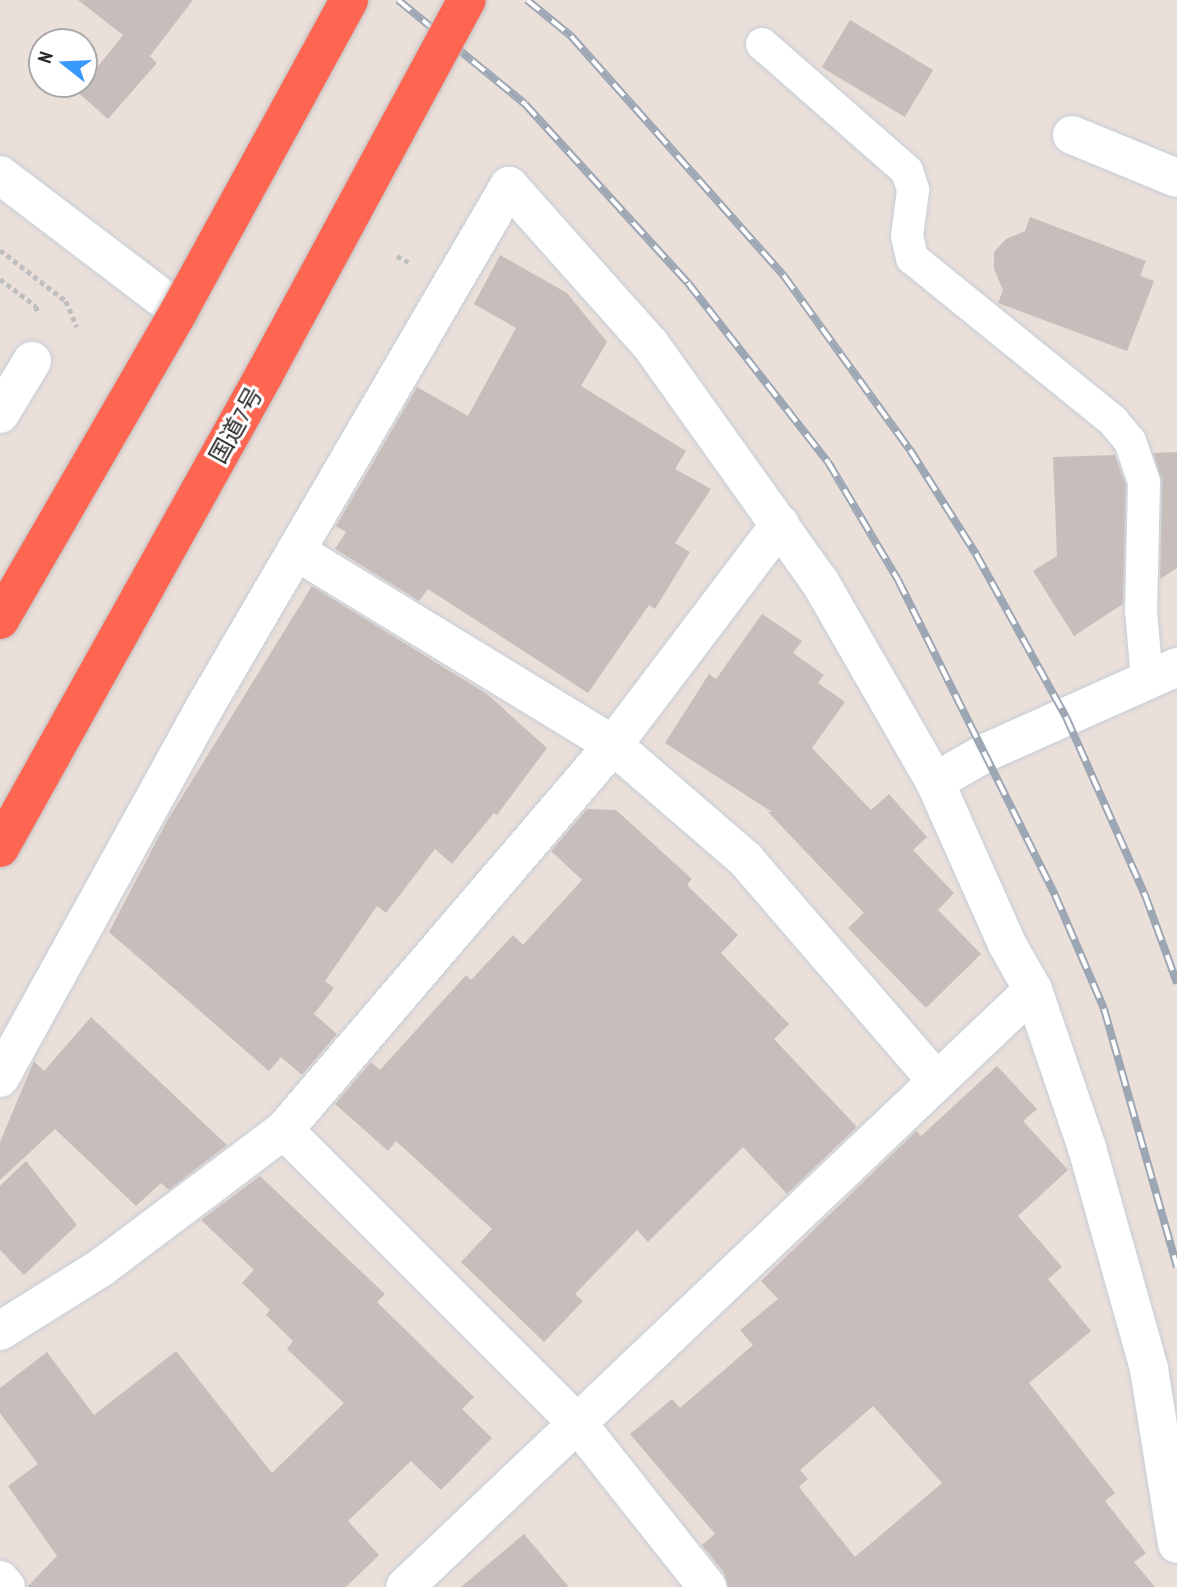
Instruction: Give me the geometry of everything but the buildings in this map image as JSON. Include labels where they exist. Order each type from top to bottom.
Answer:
[{"type":"highway","points":[[0,620],[179,311],[349,0]]},
{"type":"highway","name":"国道7号","points":[[0,848],[264,376],[467,0]]},
{"type":"street","points":[[1073,135],[1177,178]]},
{"type":"street","points":[[0,175],[179,311]]},
{"type":"street","points":[[0,1078],[206,705],[299,554],[509,186],[650,344],[780,524],[820,582],[935,782],[1007,944],[1033,990],[1087,1148],[1149,1369],[1177,1544]]},
{"type":"street","points":[[2,405],[32,361]]},
{"type":"street","points":[[0,1331],[102,1267],[284,1130],[612,745],[780,524]]},
{"type":"street","points":[[299,554],[612,745],[746,860],[935,1079]]},
{"type":"street","points":[[935,782],[987,752],[1162,673]]},
{"type":"street","points":[[405,1587],[935,1079],[1033,990]]},
{"type":"street","points":[[284,1130],[578,1424],[707,1587]]},
{"type":"street","points":[[0,1580],[6,1587]]},
{"type":"lane","points":[[762,44],[907,172],[913,190],[907,236],[912,258],[1113,421],[1130,441],[1144,482],[1141,610],[1162,673]]},
{"type":"path","points":[[0,250],[66,301],[77,327]]},
{"type":"path","points":[[0,279],[36,306]]},
{"type":"railway","points":[[398,0],[525,104],[688,283],[828,462],[898,580],[1055,895],[1104,1009],[1177,1267]]},
{"type":"railway","points":[[527,0],[571,36],[784,276],[910,450],[976,554],[1066,717],[1145,895],[1177,983]]}]
